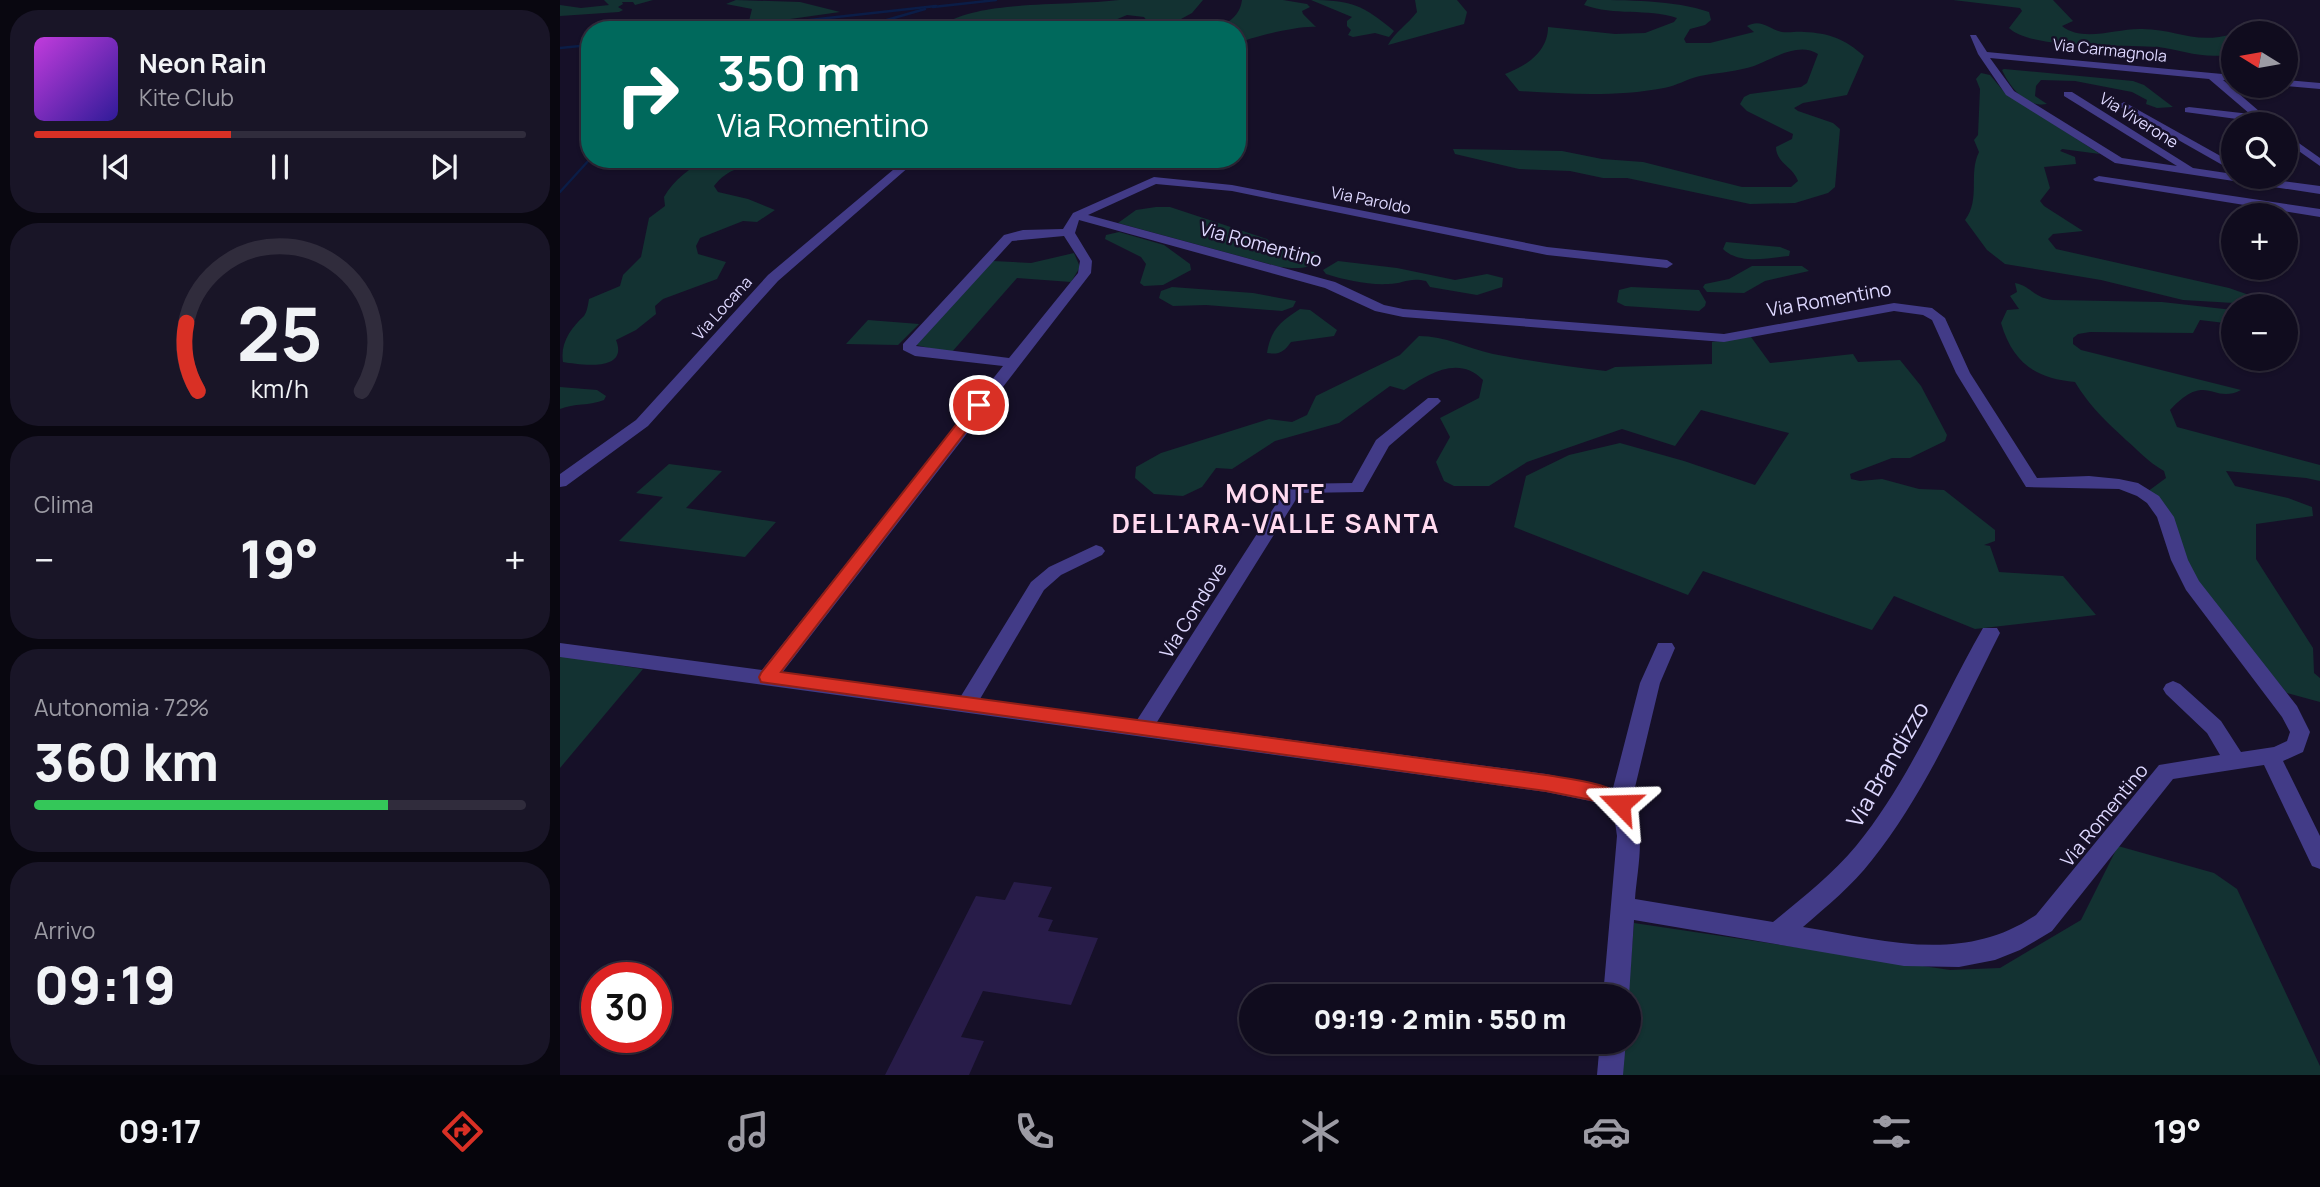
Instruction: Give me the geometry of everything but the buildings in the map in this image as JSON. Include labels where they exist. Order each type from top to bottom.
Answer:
[{"type":"street","points":[[1973,37],[2010,93],[2109,157],[2119,161],[2221,175]]},
{"type":"street","name":"Via Carmagnola","points":[[1983,54],[2221,77]]},
{"type":"street","points":[[2212,76],[2255,112]]},
{"type":"street","points":[[2298,84],[2320,86]]},
{"type":"street","name":"Via Viverone","points":[[2068,94],[2194,172]]},
{"type":"street","points":[[2124,105],[2221,161]]},
{"type":"street","points":[[2189,110],[2221,115]]},
{"type":"street","points":[[2298,146],[2320,163]]},
{"type":"street","name":"Via Locana","points":[[560,482],[642,423],[766,285],[902,168]]},
{"type":"street","name":"Via Paroldo","points":[[1072,224],[1154,180],[1232,188],[1547,251],[1667,264]]},
{"type":"street","points":[[2099,180],[2320,213]]},
{"type":"street","points":[[2298,186],[2320,190]]},
{"type":"street","points":[[768,677],[1085,270],[1086,261],[1072,224],[1006,239],[908,347],[915,352],[1011,363]]},
{"type":"street","name":"Via Romentino","points":[[1072,224],[1319,282],[1380,308],[1402,313],[1724,338],[1894,307],[1931,313],[1940,321],[1968,382],[2032,483],[2095,482],[2128,486],[2143,492],[2160,507],[2168,521],[2182,566],[2194,587],[2296,722],[2300,732],[2296,747],[2270,756],[2167,771],[2044,923],[1996,950],[1928,957],[1623,908]]},
{"type":"street","name":"Via Condove","points":[[1143,728],[1295,488],[1357,488],[1382,443],[1433,401]]},
{"type":"street","points":[[967,704],[1037,586],[1055,571],[1096,551]]},
{"type":"street","name":"Via Brandizzo","points":[[1777,934],[1847,872],[1882,829],[1909,787],[1990,633]]},
{"type":"street","points":[[1620,804],[1650,683],[1665,648]]},
{"type":"street","points":[[560,650],[1546,783],[1606,795],[1620,804],[1626,818],[1628,836],[1617,984]]},
{"type":"street","points":[[2174,689],[2214,727],[2235,760]]},
{"type":"street","points":[[2270,756],[2320,859]]},
{"type":"street","points":[[1610,1075],[1612,1054]]},
{"type":"green space","points":[[604,0],[653,0],[635,5],[633,2],[622,2],[618,7],[623,10],[619,12],[560,16],[560,5],[581,8],[609,5]]},
{"type":"green space","points":[[736,0],[800,2],[840,12],[776,21],[749,21],[752,9],[726,4]]},
{"type":"green space","points":[[1203,0],[1192,13],[1181,19],[1184,21],[1147,21],[1144,17],[1127,15],[1113,21],[951,21],[961,16],[1003,7]]},
{"type":"green space","points":[[1242,0],[1283,0],[1307,4],[1310,7],[1302,11],[1303,14],[1316,27],[1276,32],[1246,40],[1246,21],[1230,21],[1241,6]]},
{"type":"green space","points":[[1311,0],[1336,1],[1356,6],[1374,15],[1394,31],[1389,37],[1375,33],[1353,37],[1348,35],[1351,30],[1347,26],[1347,21],[1352,17]]},
{"type":"green space","points":[[1415,0],[1457,0],[1467,12],[1464,24],[1388,45],[1417,12]]},
{"type":"green space","points":[[1587,0],[1665,3],[1709,12],[1711,20],[1705,25],[1690,29],[1684,39],[1686,43],[1710,43],[1754,32],[1747,26],[1757,23],[1782,32],[1829,36],[1857,50],[1864,56],[1847,95],[1803,103],[1794,108],[1833,123],[1840,129],[1835,187],[1828,193],[1795,203],[1750,204],[1627,178],[1603,178],[1570,171],[1519,169],[1455,154],[1453,149],[1562,151],[1602,159],[1643,162],[1742,187],[1791,187],[1798,181],[1779,157],[1776,147],[1792,139],[1793,134],[1747,111],[1740,104],[1744,97],[1750,94],[1801,87],[1807,83],[1818,54],[1809,50],[1791,51],[1747,68],[1700,76],[1646,91],[1592,94],[1519,91],[1505,74],[1521,67],[1540,51],[1548,27],[1615,34],[1645,33],[1674,22],[1677,18],[1654,13],[1595,8],[1584,5]]},
{"type":"green space","points":[[1953,0],[2053,0],[2073,21],[2062,26],[2070,31],[2100,34],[2142,29],[2196,37],[2221,37],[2221,55],[2158,47],[2079,45],[2037,40],[2020,35],[2009,28],[2022,11],[2020,8]]},
{"type":"green space","points":[[2002,70],[2133,81],[2144,85],[2173,107],[2157,108],[2146,104],[2147,100],[2132,92],[2075,81],[2041,80],[2036,86],[2035,96],[2047,104],[2032,103],[2014,89],[2005,77]]},
{"type":"green space","points":[[1981,73],[1990,75],[2005,93],[2100,154],[2062,149],[2060,151],[2075,157],[2076,164],[2044,167],[2050,188],[2040,201],[2083,231],[2053,234],[2048,239],[2056,249],[2246,294],[2221,294],[2221,302],[2183,300],[2101,280],[2005,264],[1987,250],[1965,220],[1974,195],[1974,169],[1979,152],[1974,140],[1978,135],[1980,89],[1976,79]]},
{"type":"green space","points":[[692,168],[741,168],[725,175],[714,186],[718,192],[748,199],[775,210],[757,222],[743,221],[700,238],[696,246],[698,254],[726,262],[717,279],[663,299],[655,306],[656,314],[636,330],[616,340],[618,350],[616,357],[610,362],[591,365],[563,362],[565,342],[585,314],[589,299],[620,286],[623,275],[641,257],[649,218],[665,206],[664,197]]},
{"type":"green space","points":[[1170,207],[1267,239],[1276,248],[1314,252],[1318,259],[1305,267],[1280,267],[1118,223],[1136,210]]},
{"type":"green space","points":[[1119,232],[1164,245],[1190,264],[1191,270],[1163,285],[1144,286],[1140,283],[1146,264],[1141,257],[1105,239],[1106,235]]},
{"type":"green space","points":[[1726,242],[1780,247],[1790,251],[1789,256],[1746,259],[1723,249]]},
{"type":"green space","points":[[1074,253],[1080,267],[1071,282],[1017,278],[951,353],[916,345],[993,261],[1031,263]]},
{"type":"green space","points":[[1338,261],[1397,268],[1455,280],[1487,274],[1503,278],[1502,287],[1477,295],[1430,287],[1426,281],[1420,280],[1372,284],[1326,274],[1323,270]]},
{"type":"green space","points":[[1752,266],[1802,266],[1809,271],[1765,281],[1744,293],[1707,292],[1703,287],[1705,284],[1729,279]]},
{"type":"green space","points":[[2015,283],[2053,300],[2162,302],[2221,309],[2221,323],[2200,320],[2193,333],[2090,332],[2078,334],[2073,338],[2073,344],[2081,350],[2241,390],[2223,394],[2201,390],[2182,398],[2170,410],[2177,427],[2320,465],[2320,481],[2226,471],[2235,486],[2288,498],[2312,507],[2313,516],[2256,524],[2256,559],[2313,648],[2314,673],[2320,678],[2320,702],[2287,693],[2203,592],[2147,492],[2166,478],[2164,471],[2105,420],[2075,382],[2037,372],[2012,349],[2001,323],[2007,310],[2019,309],[2010,296],[2017,292]]},
{"type":"green space","points":[[1172,287],[1253,293],[1296,301],[1293,307],[1282,311],[1206,305],[1173,306],[1159,298],[1161,291]]},
{"type":"green space","points":[[1631,287],[1699,290],[1706,302],[1699,311],[1625,306],[1617,302],[1619,290]]},
{"type":"green space","points":[[1300,309],[1310,310],[1337,330],[1334,336],[1291,342],[1281,352],[1267,353],[1277,327]]},
{"type":"green space","points":[[868,320],[919,324],[898,345],[846,344]]},
{"type":"green space","points":[[1419,336],[1447,340],[1493,354],[1606,371],[1615,367],[1712,364],[1712,342],[1751,337],[1770,363],[1853,354],[1858,362],[1900,360],[1921,386],[1947,435],[1945,441],[1910,458],[1892,458],[1850,474],[1851,479],[1882,479],[1919,489],[1944,490],[1995,530],[1995,541],[1984,545],[1990,546],[1999,572],[2063,576],[2096,615],[1975,629],[1894,596],[1872,630],[1703,571],[1688,595],[1514,527],[1526,476],[1569,455],[1620,443],[1755,485],[1789,433],[1701,410],[1675,446],[1622,429],[1527,462],[1489,486],[1454,486],[1444,481],[1436,462],[1450,437],[1440,418],[1479,398],[1483,380],[1463,368],[1433,373],[1404,390],[1390,386],[1339,423],[1275,441],[1232,469],[1216,468],[1202,487],[1183,496],[1154,494],[1135,478],[1136,467],[1161,453],[1269,419],[1292,422],[1307,415],[1316,396],[1400,355]]},
{"type":"green space","points":[[560,387],[597,390],[606,396],[599,402],[560,409]]},
{"type":"green space","points":[[669,464],[722,471],[686,508],[776,522],[745,557],[619,541],[663,497],[636,493]]},
{"type":"green space","points":[[560,656],[643,669],[560,768]]},
{"type":"green space","points":[[2118,846],[2214,873],[2237,889],[2320,1066],[2320,1075],[1622,1075],[1623,1054],[1641,1054],[1641,984],[1629,984],[1634,923],[1950,970],[2000,968],[2081,920]]},
{"type":"waterway","points":[[933,7],[996,0]]},
{"type":"waterway","points":[[800,21],[936,6]]},
{"type":"waterway","points":[[883,21],[925,9]]},
{"type":"waterway","points":[[560,48],[581,46]]},
{"type":"waterway","points":[[560,192],[582,168]]},
{"type":"district","name":"MONTE DELL'ARA-VALLE SANTA","points":[[1276,508]]},
{"type":"route","points":[[979,405],[768,677],[1546,783],[1606,795],[1620,804]]}]
